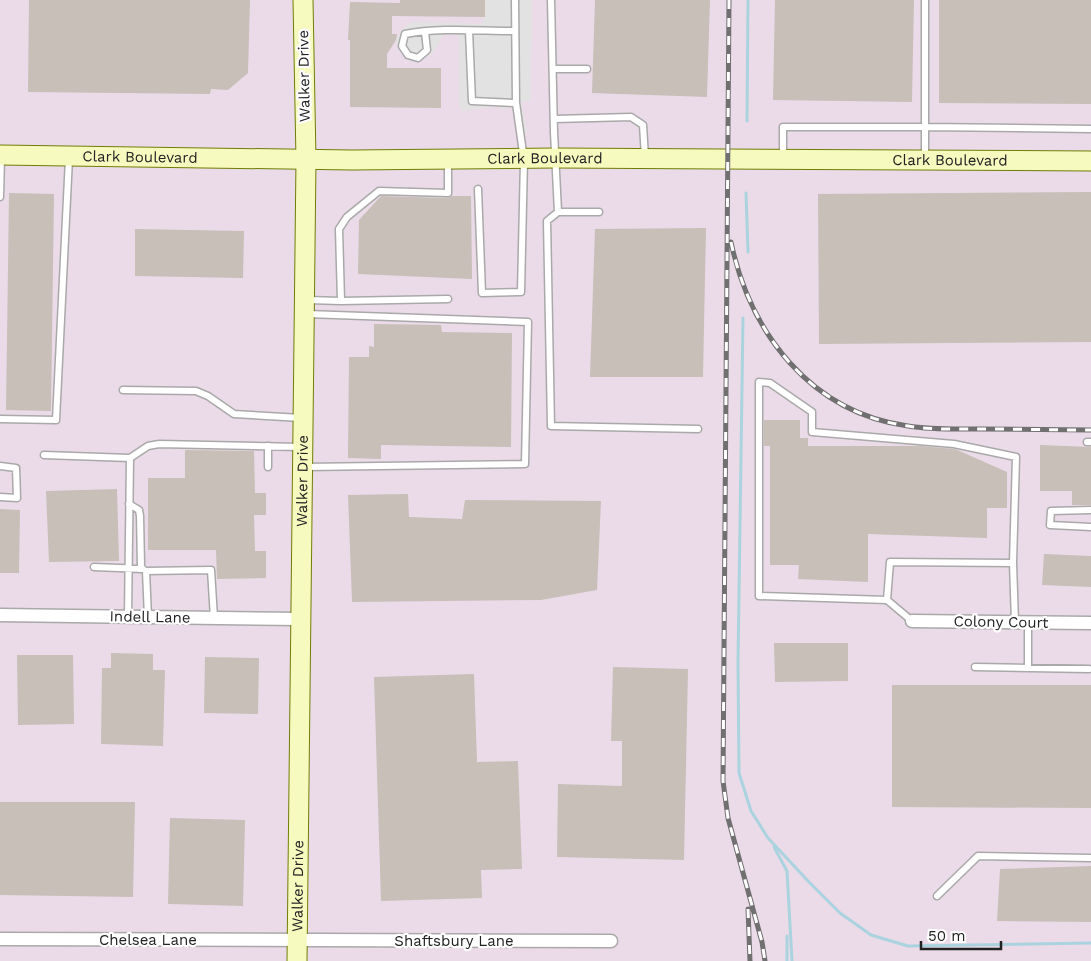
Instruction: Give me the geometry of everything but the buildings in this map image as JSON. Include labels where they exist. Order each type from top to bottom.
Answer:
[{"type":"street","name":"Walker Drive","points":[[297,961],[301,467],[306,160],[304,0]]},
{"type":"street","name":"Clark Boulevard","points":[[1,155],[306,160],[524,160],[556,158],[1091,161]]},
{"type":"street","name":"Indell Lane","points":[[0,615],[300,620]]},
{"type":"street","name":"Colony Court","points":[[912,621],[1091,623]]},
{"type":"street","name":"Chelsea Lane","points":[[0,939],[297,942]]},
{"type":"street","name":"Shaftsbury Lane","points":[[297,942],[611,941]]},
{"type":"lane","points":[[478,189],[482,292],[521,292],[524,160],[516,103],[515,0]]},
{"type":"lane","points":[[551,0],[558,212]]},
{"type":"lane","points":[[925,0],[926,160]]},
{"type":"lane","points":[[469,31],[472,100],[516,103]]},
{"type":"lane","points":[[425,32],[427,50],[418,58],[408,55],[402,46],[405,34],[425,32],[515,31]]},
{"type":"lane","points":[[553,69],[587,69]]},
{"type":"lane","points":[[554,119],[631,117],[638,120],[643,125],[645,159]]},
{"type":"lane","points":[[783,159],[783,127],[1091,128]]},
{"type":"lane","points":[[0,197],[1,155]]},
{"type":"lane","points":[[0,419],[56,420],[69,156]]},
{"type":"lane","points":[[341,301],[339,229],[347,217],[379,191],[448,192],[448,160]]},
{"type":"lane","points":[[599,212],[558,212],[547,221],[551,426],[698,428]]},
{"type":"lane","points":[[303,307],[341,301],[448,299]]},
{"type":"lane","points":[[301,467],[525,464],[528,322],[303,307]]},
{"type":"lane","points":[[912,621],[887,600],[759,596],[759,382],[770,383],[812,412],[812,432],[954,444],[1016,457],[1013,563],[1015,622]]},
{"type":"lane","points":[[123,390],[196,391],[208,396],[234,414],[302,418]]},
{"type":"lane","points":[[44,455],[130,458],[148,446],[159,444],[302,447]]},
{"type":"lane","points":[[268,446],[268,467]]},
{"type":"lane","points":[[128,616],[130,458]]},
{"type":"lane","points":[[0,466],[16,468],[17,498],[0,497]]},
{"type":"lane","points":[[129,504],[139,510],[148,617]]},
{"type":"lane","points":[[1091,510],[1051,511],[1050,525],[1091,527]]},
{"type":"lane","points":[[887,600],[890,562],[1013,563]]},
{"type":"lane","points":[[94,567],[129,566],[144,569],[212,570],[214,618]]},
{"type":"lane","points":[[1028,622],[1028,668]]},
{"type":"lane","points":[[974,667],[1089,669]]},
{"type":"lane","points":[[937,896],[978,856],[1091,858]]},
{"type":"shaded area","points":[[0,0],[1091,0],[1091,961],[0,961]]},
{"type":"shaded area","points":[[485,0],[532,0],[531,100],[521,102],[527,132],[519,132],[513,104],[507,102],[505,110],[496,107],[462,111],[459,105],[459,34],[443,35],[432,54],[420,60],[408,59],[398,49],[396,40],[402,29],[412,22],[482,24],[485,17]]},
{"type":"waterway","points":[[747,121],[748,0]]},
{"type":"waterway","points":[[746,193],[748,252]]},
{"type":"waterway","points":[[743,318],[738,663],[739,773],[751,811],[768,838],[808,881],[840,913],[871,935],[908,946],[1091,943]]},
{"type":"waterway","points":[[774,847],[787,871],[792,961]]},
{"type":"waterway","points":[[787,936],[787,961]]},
{"type":"railway","points":[[729,0],[723,781],[728,818],[762,942],[765,961]]},
{"type":"railway","points":[[731,242],[740,276],[753,307],[770,337],[790,363],[814,386],[842,405],[873,418],[917,427],[944,429],[1091,430]]},
{"type":"railway","points":[[748,909],[750,961]]}]
